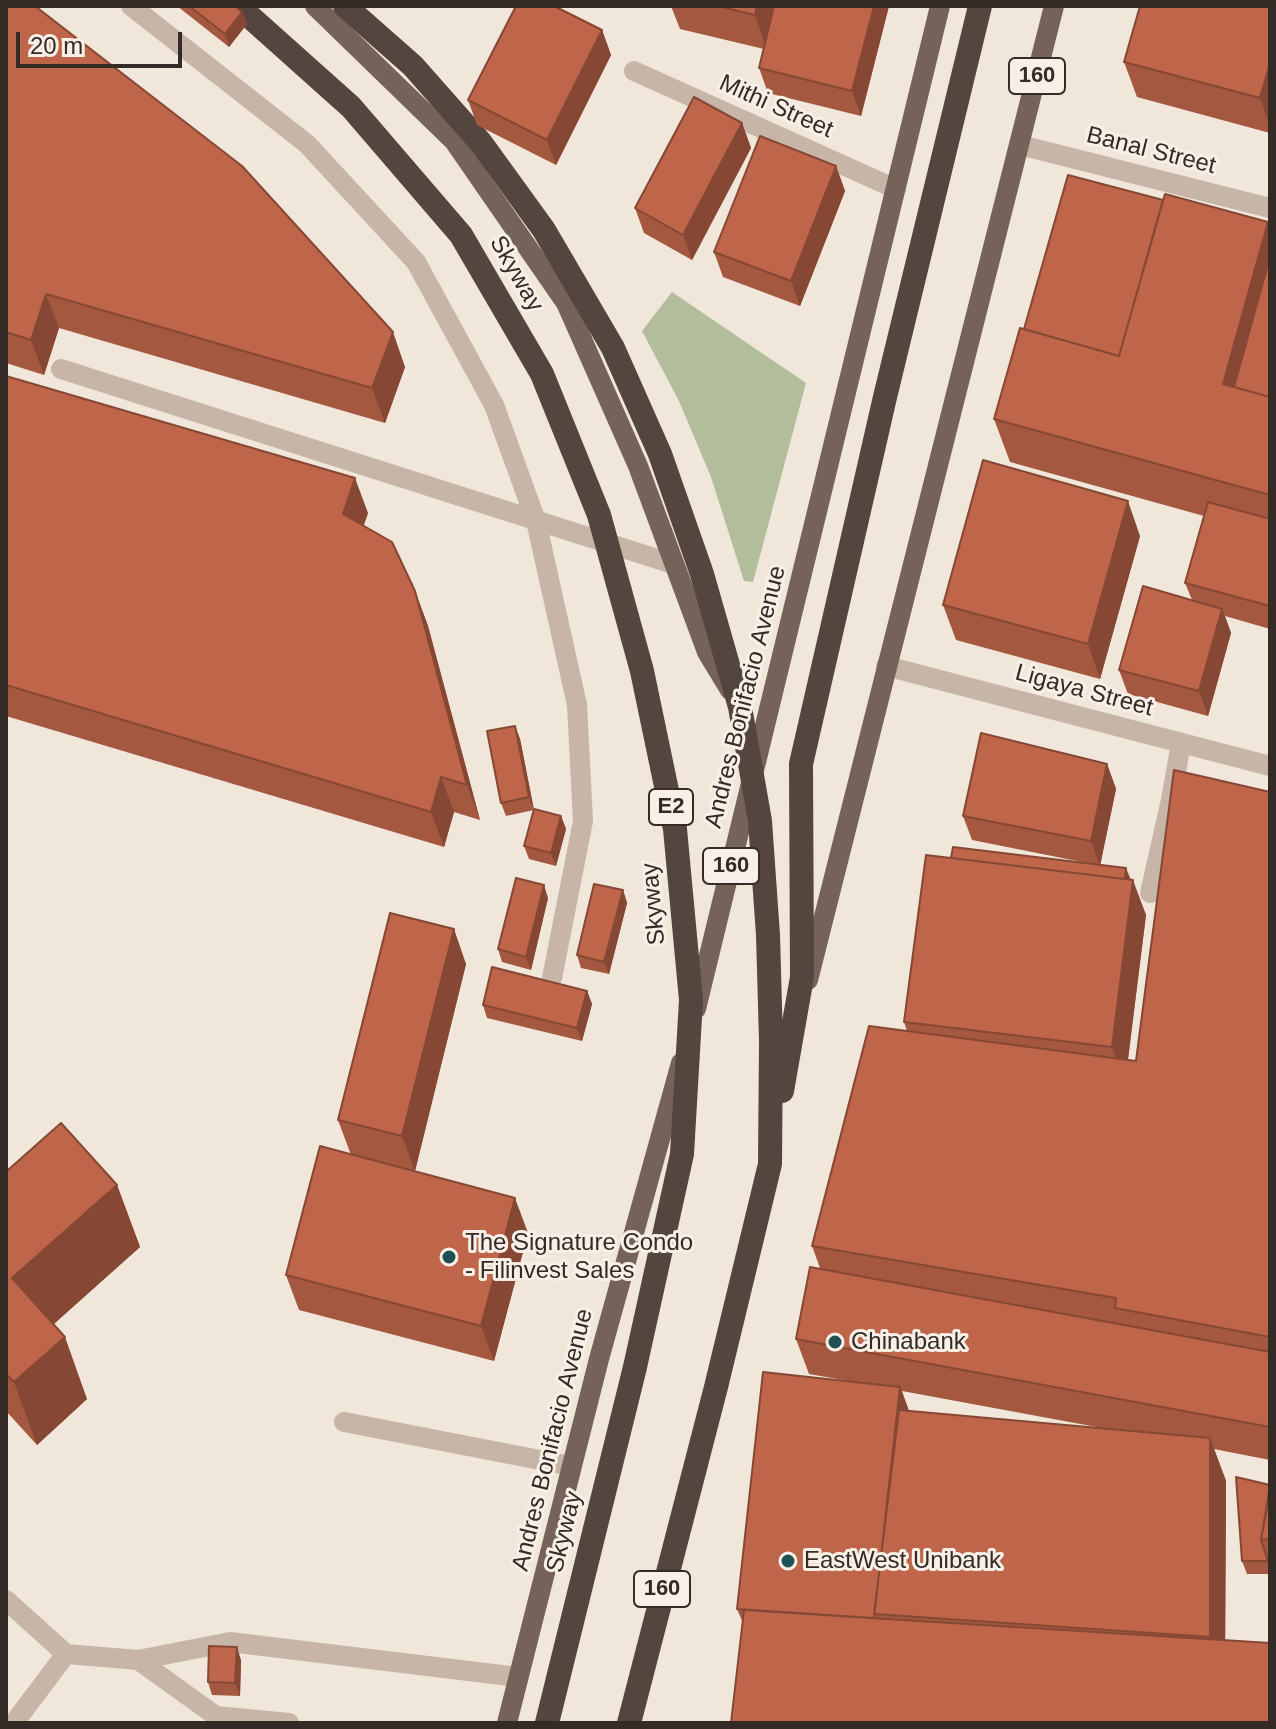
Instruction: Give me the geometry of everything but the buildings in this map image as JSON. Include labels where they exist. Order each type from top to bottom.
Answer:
[{"type":"highway","name":"Skyway","points":[[238,6],[351,107],[461,235],[542,374],[599,515],[642,671],[675,829],[691,1000],[682,1154],[635,1367],[547,1723]]},
{"type":"highway","name":"Skyway","points":[[345,6],[413,66],[472,132],[544,230],[613,348],[660,454],[702,574],[740,707],[760,821],[770,996],[770,1164],[630,1723]]},
{"type":"highway","points":[[770,1164],[802,977],[801,764],[881,412],[980,6]]},
{"type":"main road","points":[[315,6],[454,141],[566,303],[638,466],[707,652],[762,742]]},
{"type":"main road","name":"Andres Bonifacio Avenue","points":[[507,1723],[571,1466],[697,1004],[940,6]]},
{"type":"main road","name":"160","points":[[630,1723],[886,666],[1054,6]]},
{"type":"street","points":[[131,6],[307,144],[416,262],[494,405],[536,521],[577,705],[583,821],[552,978]]},
{"type":"street","name":"Mithi Street","points":[[634,71],[896,189]]},
{"type":"street","name":"Banal Street","points":[[1020,145],[1270,208]]},
{"type":"street","points":[[61,369],[673,564]]},
{"type":"street","name":"Ligaya Street","points":[[886,666],[1270,766]]},
{"type":"street","points":[[1150,893],[1181,743]]},
{"type":"street","points":[[344,1422],[571,1466]]},
{"type":"street","points":[[6,1600],[66,1654],[138,1660],[230,1642],[518,1677]]},
{"type":"street","points":[[14,1723],[66,1654]]},
{"type":"street","points":[[138,1660],[216,1716],[289,1723]]},
{"type":"green space","points":[[672,292],[806,383],[753,582],[744,581],[711,477],[679,401],[642,331]]},
{"type":"place","name":"The Signature Condo - Filinvest Sales","points":[[449,1257]]},
{"type":"place","name":"Chinabank","points":[[835,1342]]},
{"type":"place","name":"EastWest Unibank","points":[[788,1561]]}]
